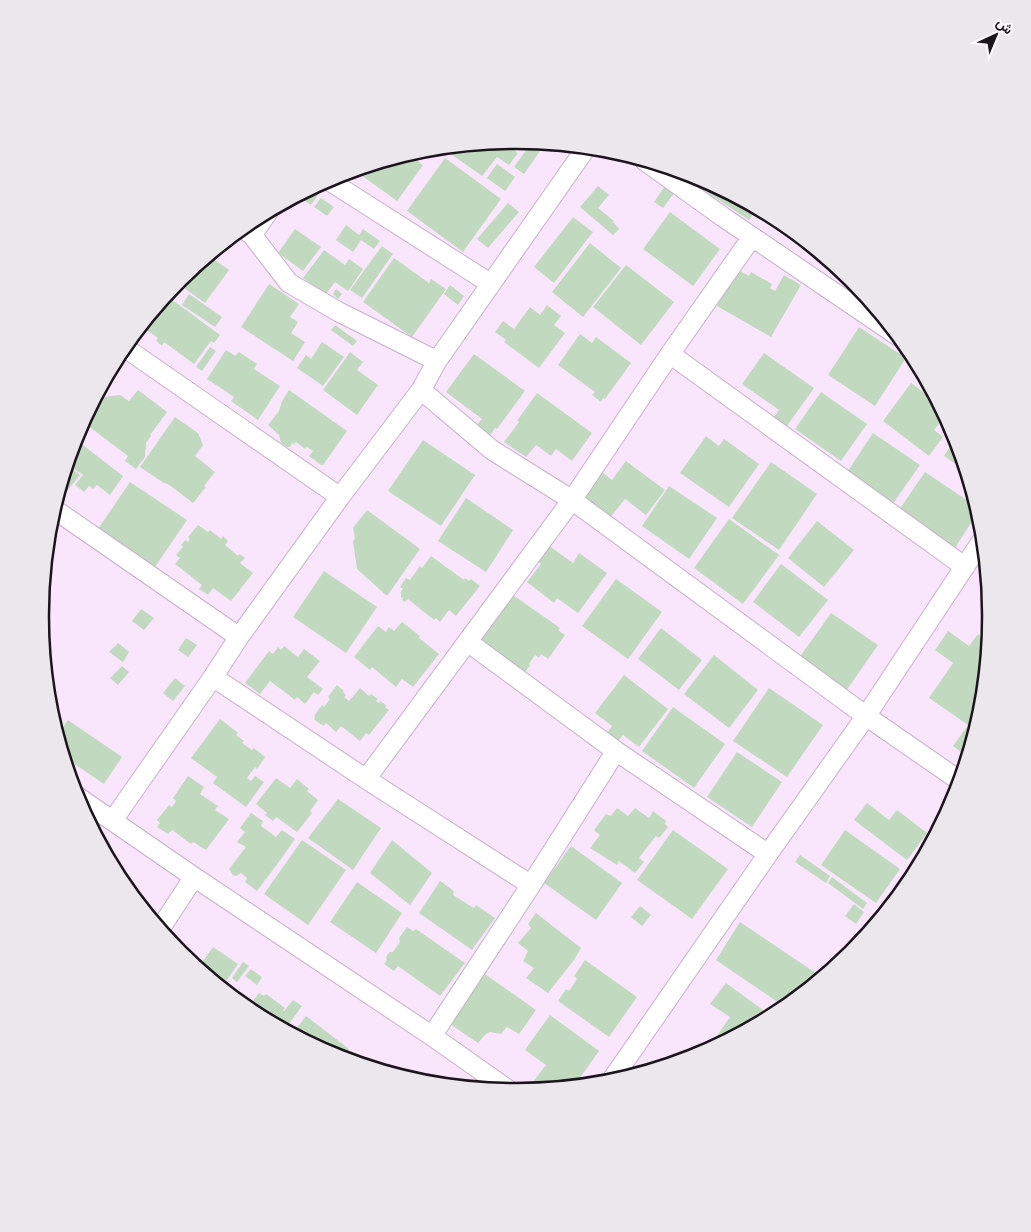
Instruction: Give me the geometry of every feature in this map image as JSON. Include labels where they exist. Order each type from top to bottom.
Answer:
[{"type":"street","points":[[113,820],[340,497],[421,390],[437,361],[582,154]]},
{"type":"street","points":[[661,173],[878,322]]},
{"type":"street","points":[[336,185],[491,284]]},
{"type":"street","points":[[248,234],[289,283],[339,312],[437,361]]},
{"type":"street","points":[[366,779],[572,500],[670,354],[752,237]]},
{"type":"street","points":[[131,352],[340,497]]},
{"type":"street","points":[[670,354],[965,566]]},
{"type":"street","points":[[421,390],[492,450],[572,500],[866,716],[953,776]]},
{"type":"street","points":[[61,514],[240,637]]},
{"type":"street","points":[[618,1071],[866,716],[977,548]]},
{"type":"street","points":[[468,642],[616,751],[768,854]]},
{"type":"street","points":[[213,677],[366,779],[531,884]]},
{"type":"street","points":[[432,1036],[616,751]]},
{"type":"street","points":[[88,804],[498,1082]]},
{"type":"street","points":[[164,923],[194,877]]},
{"type":"building","points":[[512,149],[518,153],[509,165],[497,157],[482,176],[451,154]]},
{"type":"building","points":[[527,149],[541,150],[524,174],[514,167]]},
{"type":"building","points":[[445,158],[501,199],[463,252],[407,211]]},
{"type":"building","points":[[416,160],[423,165],[397,201],[361,175]]},
{"type":"building","points":[[497,164],[515,177],[505,191],[487,178]]},
{"type":"building","points":[[598,186],[609,195],[598,208],[614,221],[619,229],[613,235],[580,207]]},
{"type":"building","points":[[665,186],[674,193],[663,208],[654,202]]},
{"type":"building","points":[[702,189],[722,197],[753,214],[749,220]]},
{"type":"building","points":[[316,194],[318,195],[311,205],[304,200]]},
{"type":"building","points":[[321,198],[334,207],[327,216],[314,207]]},
{"type":"building","points":[[508,203],[519,212],[488,248],[477,239]]},
{"type":"building","points":[[670,212],[720,249],[693,286],[643,249]]},
{"type":"building","points":[[573,217],[593,232],[554,283],[534,267]]},
{"type":"building","points":[[346,225],[359,235],[363,229],[380,241],[374,249],[361,240],[353,252],[336,240]]},
{"type":"building","points":[[295,229],[321,247],[303,271],[278,253]]},
{"type":"building","points":[[590,243],[621,268],[583,317],[552,292]]},
{"type":"building","points":[[382,246],[393,254],[362,298],[350,290]]},
{"type":"building","points":[[324,250],[345,265],[349,259],[363,269],[348,291],[335,282],[326,294],[303,278]]},
{"type":"building","points":[[394,258],[429,283],[431,279],[446,289],[412,337],[363,302]]},
{"type":"building","points":[[214,260],[229,270],[205,303],[184,288]]},
{"type":"building","points":[[626,265],[674,302],[641,345],[593,307]]},
{"type":"building","points":[[738,270],[749,276],[751,272],[772,284],[770,288],[775,291],[784,275],[801,285],[771,337],[717,306]]},
{"type":"building","points":[[269,284],[299,304],[290,317],[298,322],[291,333],[305,342],[293,361],[241,327]]},
{"type":"building","points":[[450,285],[464,296],[458,305],[444,294]]},
{"type":"building","points":[[336,289],[342,294],[338,299],[333,294]]},
{"type":"building","points":[[189,294],[222,317],[215,327],[182,305]]},
{"type":"building","points":[[172,300],[220,335],[214,343],[211,341],[194,364],[164,342],[162,346],[156,341],[158,338],[147,330]]},
{"type":"building","points":[[547,305],[561,316],[554,325],[565,333],[539,368],[504,342],[506,340],[495,332],[503,321],[514,329],[530,307],[540,315]]},
{"type":"building","points":[[335,325],[357,341],[353,346],[331,330]]},
{"type":"building","points":[[859,327],[905,359],[875,406],[828,375]]},
{"type":"building","points":[[580,334],[592,343],[596,337],[631,363],[601,402],[592,395],[595,392],[558,365]]},
{"type":"building","points":[[322,342],[344,357],[323,386],[297,368],[306,355],[311,359]]},
{"type":"building","points":[[210,347],[216,351],[202,371],[196,367]]},
{"type":"building","points":[[226,350],[235,356],[239,352],[257,364],[254,369],[280,386],[258,420],[231,401],[234,397],[207,379]]},
{"type":"building","points":[[350,352],[363,362],[357,370],[378,385],[357,415],[323,390]]},
{"type":"building","points":[[764,353],[814,388],[787,426],[774,417],[779,410],[742,384]]},
{"type":"building","points":[[474,354],[525,391],[489,437],[475,427],[482,419],[446,392]]},
{"type":"building","points":[[911,383],[926,394],[940,422],[934,430],[943,437],[929,456],[883,421]]},
{"type":"building","points":[[138,390],[167,412],[150,435],[146,443],[145,457],[136,469],[125,461],[128,456],[89,427],[104,397],[120,395],[129,401]]},
{"type":"building","points":[[289,390],[347,431],[323,465],[309,456],[313,451],[307,447],[305,449],[296,442],[292,443],[290,447],[281,443],[279,435],[268,425],[279,411],[282,401]]},
{"type":"building","points":[[821,392],[867,424],[841,461],[795,429]]},
{"type":"building","points":[[537,393],[592,433],[572,461],[556,449],[551,456],[536,445],[526,457],[504,442]]},
{"type":"building","points":[[175,417],[198,433],[203,445],[195,456],[215,472],[193,503],[168,484],[140,467]]},
{"type":"building","points":[[873,433],[920,465],[892,505],[846,474]]},
{"type":"building","points":[[706,436],[719,446],[724,439],[759,464],[729,507],[680,473]]},
{"type":"building","points":[[423,440],[475,475],[441,526],[388,491]]},
{"type":"building","points":[[82,444],[123,476],[110,495],[97,485],[93,489],[89,486],[84,492],[75,485],[83,475],[73,468]]},
{"type":"building","points":[[950,446],[956,465],[944,456]]},
{"type":"building","points":[[626,461],[665,490],[646,515],[625,499],[608,520],[577,496],[598,469],[612,480]]},
{"type":"building","points":[[771,462],[817,494],[779,550],[732,518]]},
{"type":"building","points":[[73,470],[80,475],[66,493]]},
{"type":"building","points":[[925,472],[967,500],[972,521],[953,551],[897,513]]},
{"type":"building","points":[[130,482],[187,520],[153,570],[96,532]]},
{"type":"building","points":[[669,486],[717,518],[689,559],[642,526]]},
{"type":"building","points":[[466,498],[513,530],[486,572],[438,541]]},
{"type":"building","points":[[367,510],[420,549],[387,596],[357,569],[353,528]]},
{"type":"building","points":[[729,519],[779,555],[743,604],[694,568]]},
{"type":"building","points":[[817,521],[854,550],[824,587],[788,558]]},
{"type":"building","points":[[198,525],[208,532],[210,530],[221,539],[223,536],[228,541],[225,545],[238,556],[239,554],[245,558],[240,563],[253,573],[231,601],[213,588],[208,595],[199,589],[202,585],[175,564],[180,558],[176,555],[183,547],[181,545],[185,540],[188,542],[190,539],[188,537]]},
{"type":"building","points":[[548,545],[573,563],[579,553],[607,573],[578,613],[557,598],[554,603],[527,582],[541,564],[537,561]]},
{"type":"building","points":[[431,556],[464,580],[465,578],[469,581],[471,579],[480,586],[456,616],[449,610],[440,622],[436,618],[434,620],[408,599],[404,602],[401,597],[403,589],[400,587],[406,578],[410,580],[420,566],[422,568]]},
{"type":"building","points":[[781,564],[828,600],[799,637],[753,602]]},
{"type":"building","points":[[324,571],[377,607],[346,653],[293,617]]},
{"type":"building","points":[[616,579],[662,612],[628,659],[582,626]]},
{"type":"building","points":[[513,595],[560,628],[558,630],[565,635],[548,659],[541,654],[539,658],[535,655],[522,677],[475,643]]},
{"type":"building","points":[[141,609],[154,618],[144,630],[132,621]]},
{"type":"building","points":[[831,613],[878,645],[846,691],[799,658]]},
{"type":"building","points":[[402,622],[439,654],[413,687],[402,679],[396,687],[372,667],[370,670],[354,657],[378,626],[386,632],[389,627],[394,631]]},
{"type":"building","points":[[661,628],[702,660],[679,690],[638,659]]},
{"type":"building","points":[[948,631],[969,646],[978,634],[981,637],[973,707],[961,752],[953,746],[968,725],[929,698],[953,663],[935,650]]},
{"type":"building","points":[[186,638],[197,645],[188,657],[178,650]]},
{"type":"building","points":[[118,643],[129,652],[123,662],[109,652]]},
{"type":"building","points":[[284,646],[298,657],[304,649],[320,661],[307,677],[323,689],[318,695],[314,692],[305,704],[297,697],[295,700],[270,681],[260,694],[245,683],[269,651],[273,654],[278,647],[281,650]]},
{"type":"building","points":[[714,655],[758,690],[729,728],[684,694]]},
{"type":"building","points":[[122,666],[129,672],[118,685],[110,678]]},
{"type":"building","points":[[624,675],[668,709],[639,747],[623,735],[613,748],[602,740],[612,726],[595,713]]},
{"type":"building","points":[[175,678],[185,686],[173,701],[163,693]]},
{"type":"building","points":[[337,685],[344,691],[346,695],[344,697],[349,701],[360,688],[369,696],[371,694],[378,699],[376,701],[379,703],[380,701],[389,710],[369,735],[366,733],[360,741],[341,726],[336,732],[326,723],[323,726],[314,719],[322,705],[324,707],[330,699],[328,697]]},
{"type":"building","points":[[769,688],[823,725],[787,777],[733,741]]},
{"type":"building","points":[[673,707],[725,744],[694,788],[642,751]]},
{"type":"building","points":[[220,719],[238,733],[236,735],[244,741],[242,743],[252,750],[254,748],[265,757],[257,769],[255,767],[247,778],[251,781],[255,776],[264,782],[246,807],[213,783],[217,777],[191,758]]},
{"type":"building","points":[[68,720],[122,757],[104,784],[73,763],[63,728]]},
{"type":"building","points":[[737,752],[782,782],[752,827],[707,797]]},
{"type":"building","points":[[188,776],[204,787],[200,794],[218,806],[215,810],[229,819],[206,850],[193,842],[191,844],[172,830],[168,834],[157,827],[160,823],[157,820],[169,805],[172,807],[176,801],[173,798]]},
{"type":"building","points":[[276,778],[290,788],[297,779],[318,800],[310,811],[312,813],[297,832],[276,817],[273,821],[256,804]]},
{"type":"building","points":[[338,799],[381,828],[353,870],[308,838]]},
{"type":"building","points":[[867,803],[889,820],[897,810],[927,833],[907,860],[854,820]]},
{"type":"building","points":[[617,808],[628,816],[635,808],[649,818],[653,811],[666,821],[665,824],[668,827],[659,838],[656,836],[639,858],[644,862],[635,873],[619,861],[617,865],[590,848],[600,835],[594,830],[606,814],[611,816]]},
{"type":"building","points":[[251,813],[263,821],[261,826],[276,837],[282,830],[295,839],[257,891],[245,882],[247,878],[241,873],[236,876],[233,875],[229,869],[246,847],[237,842],[245,832],[240,828]]},
{"type":"building","points":[[673,830],[728,869],[692,919],[637,880]]},
{"type":"building","points":[[845,830],[900,869],[876,903],[821,865]]},
{"type":"building","points":[[302,840],[346,870],[308,925],[264,894]]},
{"type":"building","points":[[392,840],[432,873],[410,905],[370,873]]},
{"type":"building","points":[[571,846],[622,883],[596,920],[544,883]]},
{"type":"building","points":[[800,855],[830,876],[826,883],[795,862]]},
{"type":"building","points":[[832,877],[867,903],[863,909],[828,883]]},
{"type":"building","points":[[440,881],[454,891],[453,895],[474,908],[476,905],[495,918],[472,950],[419,913]]},
{"type":"building","points":[[357,882],[402,913],[376,953],[330,922]]},
{"type":"building","points":[[854,904],[864,912],[856,924],[845,916]]},
{"type":"building","points":[[640,906],[651,915],[642,926],[631,917]]},
{"type":"building","points":[[536,913],[581,948],[548,993],[526,978],[534,968],[523,961],[528,951],[518,943],[531,928],[528,924]]},
{"type":"building","points":[[740,922],[816,973],[778,1002],[716,960]]},
{"type":"building","points":[[407,927],[413,931],[416,929],[465,963],[440,996],[398,966],[394,971],[384,964],[387,960],[386,957],[390,952],[393,952],[400,942],[399,938]]},
{"type":"building","points":[[213,947],[238,964],[226,982],[200,960],[203,961]]},
{"type":"building","points":[[585,960],[637,997],[609,1037],[558,1001],[566,989],[569,991],[577,979],[574,976]]},
{"type":"building","points":[[243,962],[249,966],[237,982],[232,978]]},
{"type":"building","points":[[251,969],[262,977],[257,985],[245,976]]},
{"type":"building","points":[[485,974],[536,1010],[519,1034],[507,1027],[501,1034],[490,1032],[486,1034],[478,1043],[450,1024]]},
{"type":"building","points":[[726,983],[764,1011],[716,1037],[730,1017],[710,1004]]},
{"type":"building","points":[[259,993],[264,996],[266,994],[285,1008],[284,1011],[293,1000],[302,1006],[289,1024],[252,1001]]},
{"type":"building","points":[[550,1015],[599,1051],[579,1078],[532,1082],[546,1065],[525,1050]]},
{"type":"building","points":[[306,1016],[349,1049],[347,1051],[337,1047],[297,1028]]}]
